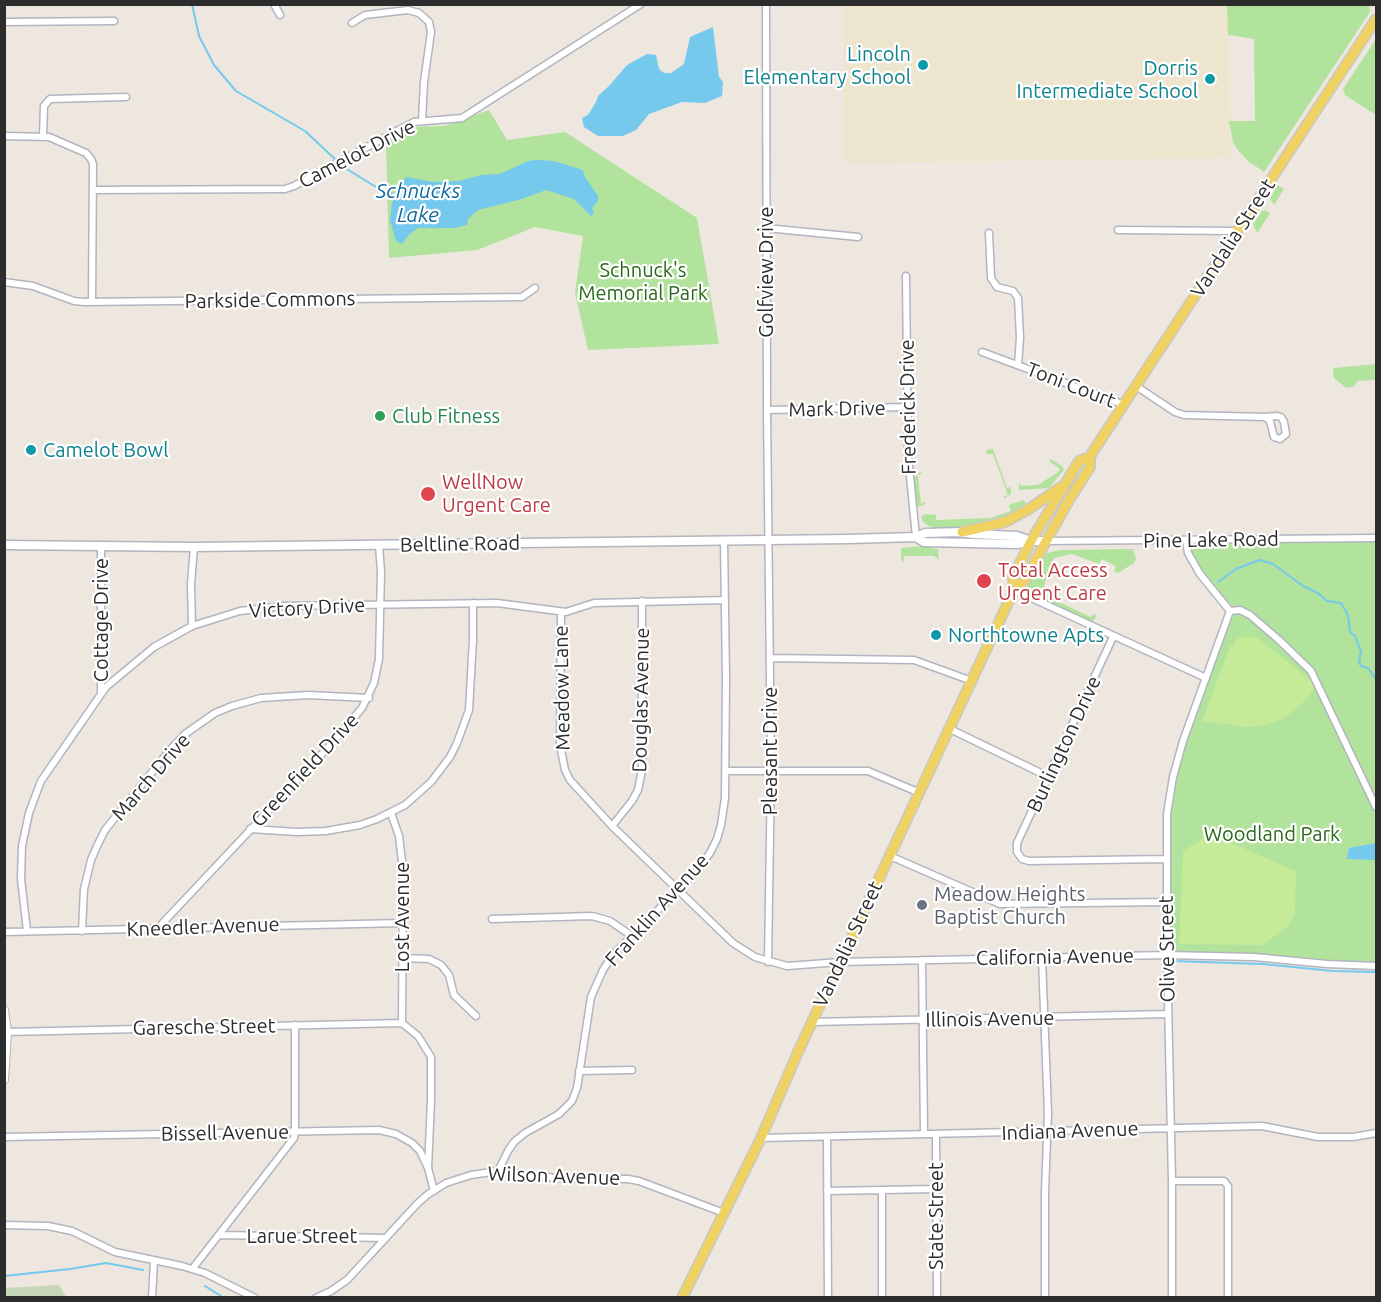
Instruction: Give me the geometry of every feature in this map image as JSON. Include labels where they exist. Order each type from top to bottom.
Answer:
[{"type":"main road","name":"Vandalia Street","points":[[682,1298],[761,1138],[812,1022],[1014,590],[1024,581],[1090,467],[1090,457],[1377,19]]},
{"type":"main road","name":"Vandalia Street","points":[[1014,590],[1013,577],[1031,541],[1079,461],[1090,457]]},
{"type":"main road","points":[[962,531],[1005,522],[1032,507],[1066,483]]},
{"type":"main road","name":"Beltline Road","points":[[4,545],[194,547],[768,540],[916,537],[926,533],[962,531],[972,534],[1017,536],[1031,541]]},
{"type":"main road","name":"Beltline Road","points":[[916,537],[924,542],[1017,544],[1046,541]]},
{"type":"street","points":[[274,4],[280,15]]},
{"type":"street","name":"Camelot Drive","points":[[93,190],[285,189],[294,186],[414,122],[462,118],[641,4]]},
{"type":"street","name":"Golfview Drive","points":[[766,4],[768,540]]},
{"type":"street","points":[[352,23],[365,15],[408,10],[419,13],[429,22],[431,41],[424,82],[422,121]]},
{"type":"street","points":[[4,22],[114,21]]},
{"type":"street","points":[[43,136],[44,106],[50,99],[126,97]]},
{"type":"street","points":[[4,136],[43,136],[88,155],[93,164],[92,302]]},
{"type":"street","points":[[766,228],[858,237]]},
{"type":"street","points":[[1118,230],[1237,231]]},
{"type":"street","name":"Toni Court","points":[[989,233],[991,278],[997,287],[1013,291],[1018,298],[1018,365]]},
{"type":"street","name":"Frederick Drive","points":[[906,276],[907,407],[911,503],[916,537]]},
{"type":"street","name":"Parkside Commons","points":[[4,282],[33,286],[74,301],[92,302],[522,297],[535,288]]},
{"type":"street","name":"Toni Court","points":[[982,352],[1125,405]]},
{"type":"street","points":[[1136,386],[1175,412],[1184,415],[1265,417]]},
{"type":"street","name":"Mark Drive","points":[[767,410],[907,407]]},
{"type":"street","name":"Pine Lake Road","points":[[1046,541],[1377,538]]},
{"type":"street","name":"Franklin Avenue","points":[[498,1171],[508,1151],[519,1137],[566,1108],[576,1093],[588,1011],[596,985],[612,956],[704,863],[717,839],[724,810],[726,771],[724,540]]},
{"type":"street","name":"Pleasant Drive","points":[[768,540],[771,771],[768,962]]},
{"type":"street","points":[[1186,540],[1188,553],[1200,574],[1230,611],[1240,610],[1250,615],[1280,640],[1311,671],[1377,807]]},
{"type":"street","name":"Greenfield Drive","points":[[158,928],[354,719],[369,698],[379,659],[381,604],[379,545]]},
{"type":"street","name":"Cottage Drive","points":[[100,693],[101,547]]},
{"type":"street","points":[[192,626],[190,584],[194,547]]},
{"type":"street","points":[[1014,590],[1206,678]]},
{"type":"street","name":"Victory Drive","points":[[27,931],[21,864],[23,838],[29,813],[41,781],[100,693],[136,660],[192,626],[221,616],[263,608],[473,603],[515,604],[561,612],[594,603],[725,600]]},
{"type":"street","name":"Douglas Avenue","points":[[612,826],[638,790],[642,770],[642,601]]},
{"type":"street","points":[[250,829],[297,832],[342,829],[360,825],[391,813],[431,782],[450,757],[460,736],[468,710],[473,603]]},
{"type":"street","name":"Olive Street","points":[[1172,1298],[1166,902],[1167,814],[1173,777],[1230,611]]},
{"type":"street","name":"Meadow Lane","points":[[561,612],[562,756],[570,780],[612,826],[733,943],[755,957],[787,966],[840,962]]},
{"type":"street","name":"Burlington Drive","points":[[1113,637],[1017,843],[1017,852],[1029,861],[1166,859]]},
{"type":"street","points":[[770,658],[914,660],[972,681]]},
{"type":"street","name":"March Drive","points":[[82,931],[86,882],[91,860],[102,837],[185,734],[215,713],[261,698],[308,695],[369,698]]},
{"type":"street","points":[[950,729],[1049,777]]},
{"type":"street","points":[[726,771],[868,771],[920,793]]},
{"type":"street","name":"Lost Avenue","points":[[391,813],[402,853],[402,1023]]},
{"type":"street","points":[[890,856],[1000,904],[1166,902]]},
{"type":"street","points":[[492,919],[592,916],[610,921],[632,936]]},
{"type":"street","name":"Kneedler Avenue","points":[[4,932],[402,923]]},
{"type":"street","name":"California Avenue","points":[[840,962],[1167,955],[1254,957],[1377,966]]},
{"type":"street","points":[[402,958],[429,959],[441,965],[448,975],[454,995],[476,1016]]},
{"type":"street","points":[[1042,958],[1046,1018],[1047,1131],[1045,1298]]},
{"type":"street","name":"State Street","points":[[922,960],[924,1134]]},
{"type":"street","points":[[4,1010],[7,1032],[4,1080]]},
{"type":"street","name":"Illinois Avenue","points":[[812,1022],[1168,1014]]},
{"type":"street","points":[[402,1023],[418,1036],[430,1057],[428,1168],[434,1191]]},
{"type":"street","name":"Garesche Street","points":[[7,1032],[402,1023]]},
{"type":"street","points":[[193,1268],[294,1138],[295,1025]]},
{"type":"street","points":[[579,1071],[632,1070]]},
{"type":"street","name":"Indiana Avenue","points":[[761,1138],[1262,1126],[1299,1135],[1337,1138],[1377,1133]]},
{"type":"street","name":"Bissell Avenue","points":[[4,1137],[388,1131],[412,1143],[420,1151],[428,1168]]},
{"type":"street","name":"State Street","points":[[936,1134],[937,1298]]},
{"type":"street","points":[[827,1137],[828,1298]]},
{"type":"street","name":"Wilson Avenue","points":[[316,1298],[347,1280],[417,1204],[452,1181],[471,1174],[498,1171],[556,1178],[628,1179],[724,1213]]},
{"type":"street","points":[[1172,1181],[1224,1181],[1228,1186],[1228,1298]]},
{"type":"street","points":[[827,1191],[936,1189]]},
{"type":"street","points":[[882,1190],[882,1298]]},
{"type":"street","points":[[4,1225],[60,1228],[84,1236],[116,1252],[193,1268],[255,1298]]},
{"type":"street","name":"Larue Street","points":[[219,1235],[386,1238]]},
{"type":"street","points":[[152,1298],[154,1261]]},
{"type":"shaded area","points":[[843,5],[1229,5],[1231,158],[845,163]]},
{"type":"green space","points":[[1366,4],[1370,12],[1264,172],[1248,161],[1233,142],[1229,121],[1255,121],[1254,39],[1228,35],[1227,5]]},
{"type":"green space","points":[[1376,39],[1376,115],[1345,95],[1343,89]]},
{"type":"green space","name":"Schnuck's Memorial Park","points":[[489,110],[507,140],[565,132],[697,218],[719,344],[588,350],[575,293],[583,236],[535,227],[477,250],[389,258],[386,143],[414,127],[444,126]]},
{"type":"green space","points":[[1278,185],[1284,189],[1274,205],[1270,198]]},
{"type":"green space","points":[[1265,210],[1270,213],[1258,232],[1253,224]]},
{"type":"green space","points":[[1376,364],[1376,380],[1357,381],[1355,386],[1346,388],[1334,378],[1333,368]]},
{"type":"green space","points":[[993,449],[1007,488],[1011,487],[1011,494],[1005,498],[1003,497],[1008,495],[993,454],[987,454],[986,450]]},
{"type":"green space","points":[[1051,459],[1064,470],[1049,488],[1019,490],[1019,482],[1021,486],[1038,485],[1058,472],[1060,469],[1049,461]]},
{"type":"green space","points":[[922,472],[918,476],[921,504],[925,502],[926,504],[918,507],[913,479]]},
{"type":"green space","points":[[1023,500],[1027,504],[1025,508],[1003,519],[967,527],[935,528],[922,520],[922,516],[926,514],[936,515],[936,520],[990,518],[1011,511],[1009,505]]},
{"type":"green space","name":"Woodland Park","points":[[1376,538],[1376,965],[1167,955],[1167,814],[1177,761],[1229,611],[1188,553],[1186,540]]},
{"type":"green space","points":[[921,546],[938,549],[939,560],[934,556],[906,556],[903,557],[905,562],[901,560],[901,548]]},
{"type":"green space","points":[[1133,549],[1136,559],[1134,563],[1118,573],[1114,571],[1116,566],[1102,559],[1099,564],[1072,554],[1054,558],[1044,586],[1052,593],[1050,598],[1091,617],[1095,613],[1096,617],[1093,621],[1088,622],[1029,593],[1027,589],[1027,584],[1044,554],[1060,550]]},
{"type":"green space","points":[[1248,636],[1258,638],[1313,682],[1315,687],[1306,700],[1283,719],[1267,725],[1246,727],[1202,721],[1230,646],[1233,646],[1238,638]]},
{"type":"green space","points":[[1209,835],[1296,871],[1295,913],[1288,926],[1263,945],[1179,944],[1183,851]]},
{"type":"green space","points":[[59,1285],[66,1297],[5,1297],[5,1288]]},
{"type":"water","points":[[713,27],[719,77],[723,82],[722,96],[705,103],[682,102],[649,114],[636,130],[623,136],[598,136],[584,127],[582,118],[588,115],[598,96],[627,65],[647,54],[656,55],[659,69],[664,73],[671,73],[684,64],[690,37]]},
{"type":"water","name":"Schnucks Lake","points":[[528,161],[554,161],[583,170],[598,196],[598,201],[592,208],[594,214],[591,216],[574,199],[546,190],[522,199],[478,210],[468,219],[467,225],[455,228],[418,228],[402,244],[396,241],[390,220],[392,204],[397,188],[406,177],[433,182],[458,181],[482,175],[500,174]]},
{"type":"water","points":[[1376,843],[1376,860],[1347,859],[1349,848]]},
{"type":"waterway","points":[[192,4],[199,36],[214,65],[236,91],[305,131],[335,159]]},
{"type":"waterway","points":[[345,168],[381,190],[397,195]]},
{"type":"waterway","points":[[1218,582],[1236,569],[1259,560],[1273,564],[1327,601],[1341,603],[1348,615],[1350,632],[1355,636],[1361,652],[1359,662],[1361,666],[1368,668],[1376,679],[1376,684]]},
{"type":"waterway","points":[[1172,961],[1263,964],[1333,971],[1376,972]]},
{"type":"waterway","points":[[4,1276],[106,1263],[143,1270]]},
{"type":"waterway","points":[[205,1286],[224,1298]]},
{"type":"place","name":"Lincoln Elementary School","points":[[923,65]]},
{"type":"place","name":"Dorris Intermediate School","points":[[1210,79]]},
{"type":"place","name":"Club Fitness","points":[[380,416]]},
{"type":"place","name":"Camelot Bowl","points":[[31,450]]},
{"type":"place","name":"WellNow Urgent Care","points":[[428,494]]},
{"type":"place","name":"Total Access Urgent Care","points":[[984,581]]},
{"type":"place","name":"Northtowne Apts","points":[[936,635]]},
{"type":"place","name":"Meadow Heights Baptist Church","points":[[922,905]]}]
